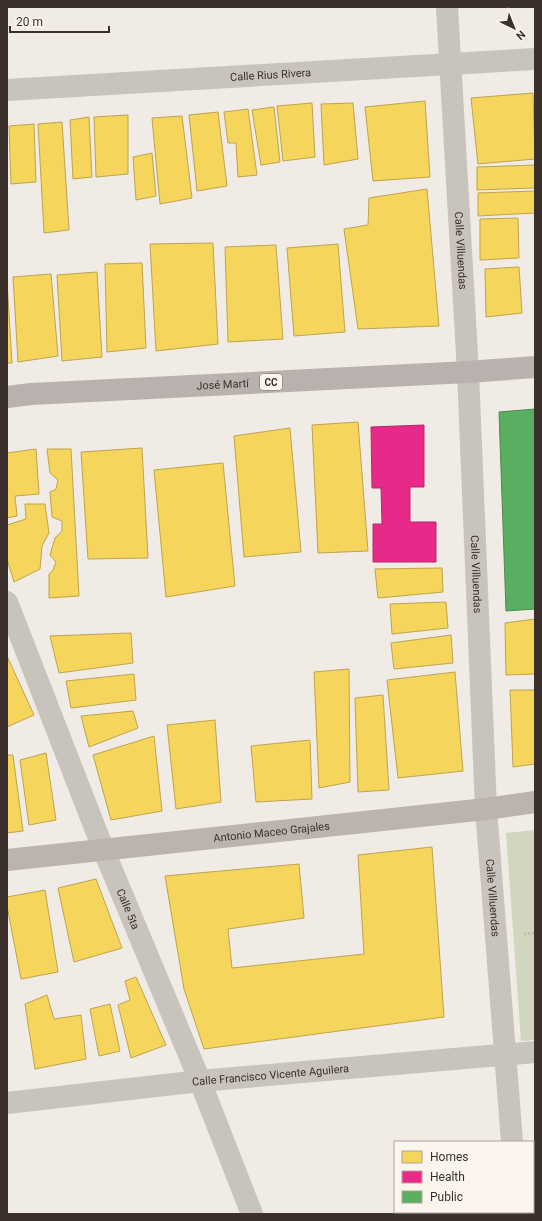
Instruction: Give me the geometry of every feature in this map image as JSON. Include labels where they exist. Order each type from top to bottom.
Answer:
[{"type":"main road","name":"José Martí","points":[[7,397],[31,394],[468,372],[535,367]]},
{"type":"street","name":"Calle Villuendas","points":[[447,7],[468,372],[486,809],[512,1141]]},
{"type":"street","name":"Calle Rius Rivera","points":[[7,90],[535,59]]},
{"type":"street","name":"Calle 5ta","points":[[7,602],[104,851],[200,1081],[252,1214]]},
{"type":"street","name":"Antonio Maceo Grajales","points":[[7,860],[104,851],[486,809],[535,802]]},
{"type":"street","name":"Calle Francisco Vicente Aguilera","points":[[7,1103],[200,1081],[535,1052]]},
{"type":"green space","points":[[535,830],[535,1040],[521,1041],[506,833]]},
{"type":"building: Homes","points":[[533,93],[535,159],[478,164],[471,98]]},
{"type":"building: Homes","points":[[425,101],[430,177],[373,181],[365,107]]},
{"type":"building: Homes","points":[[312,103],[315,157],[283,161],[277,106]]},
{"type":"building: Homes","points":[[353,103],[358,159],[324,165],[321,104]]},
{"type":"building: Homes","points":[[274,107],[280,162],[261,165],[252,110]]},
{"type":"building: Homes","points":[[248,109],[257,175],[238,177],[236,143],[228,143],[224,112]]},
{"type":"building: Homes","points":[[218,112],[227,186],[197,191],[189,115]]},
{"type":"building: Homes","points":[[128,115],[128,174],[96,177],[94,117]]},
{"type":"building: Homes","points":[[182,116],[192,198],[160,204],[152,118]]},
{"type":"building: Homes","points":[[89,117],[92,177],[73,179],[70,120]]},
{"type":"building: Homes","points":[[62,122],[69,230],[44,233],[38,124]]},
{"type":"building: Homes","points":[[34,124],[36,182],[11,184],[9,126]]},
{"type":"building: Homes","points":[[152,153],[156,196],[136,200],[133,157]]},
{"type":"building: Homes","points":[[535,165],[535,188],[477,190],[477,167]]},
{"type":"building: Homes","points":[[427,189],[439,326],[358,329],[344,229],[368,225],[369,198]]},
{"type":"building: Homes","points":[[535,191],[535,213],[478,216],[478,193]]},
{"type":"building: Homes","points":[[518,218],[519,258],[480,260],[480,219]]},
{"type":"building: Homes","points":[[213,243],[218,344],[156,351],[150,244]]},
{"type":"building: Homes","points":[[338,244],[345,332],[294,336],[287,248]]},
{"type":"building: Homes","points":[[276,245],[283,339],[228,342],[225,247]]},
{"type":"building: Homes","points":[[142,263],[146,348],[107,352],[105,264]]},
{"type":"building: Homes","points":[[519,267],[522,313],[486,317],[485,269]]},
{"type":"building: Homes","points":[[97,272],[102,357],[62,361],[57,275]]},
{"type":"building: Homes","points":[[51,274],[58,356],[18,362],[13,277]]},
{"type":"building: Homes","points":[[7,281],[12,363],[7,363]]},
{"type":"building: Homes","points":[[358,422],[368,551],[318,553],[312,425]]},
{"type":"building: Homes","points":[[290,428],[301,552],[244,557],[234,436]]},
{"type":"building: Homes","points":[[142,448],[148,558],[88,559],[81,452]]},
{"type":"building: Homes","points":[[36,449],[39,494],[15,496],[17,516],[7,518],[7,453]]},
{"type":"building: Homes","points":[[47,449],[71,449],[79,596],[49,598],[49,574],[53,570],[56,562],[50,555],[55,538],[62,531],[62,521],[52,517],[50,492],[56,489],[58,480],[50,473]]},
{"type":"building: Homes","points":[[223,463],[235,586],[166,597],[154,470]]},
{"type":"building: Homes","points":[[25,504],[45,504],[49,533],[42,546],[40,569],[14,582],[7,559],[7,525],[26,519]]},
{"type":"building: Homes","points":[[442,568],[443,592],[378,598],[375,569]]},
{"type":"building: Homes","points":[[446,602],[448,628],[392,634],[390,604]]},
{"type":"building: Homes","points":[[535,619],[535,674],[506,675],[505,623]]},
{"type":"building: Homes","points":[[131,633],[133,663],[59,673],[50,636]]},
{"type":"building: Homes","points":[[451,635],[453,663],[394,669],[391,643]]},
{"type":"building: Homes","points":[[7,656],[34,715],[7,727]]},
{"type":"building: Homes","points":[[349,669],[350,782],[319,788],[314,672]]},
{"type":"building: Homes","points":[[455,672],[463,771],[398,778],[387,680]]},
{"type":"building: Homes","points":[[134,674],[136,700],[71,708],[66,681]]},
{"type":"building: Homes","points":[[510,690],[535,690],[535,764],[513,767]]},
{"type":"building: Homes","points":[[383,695],[389,790],[358,792],[355,698]]},
{"type":"building: Homes","points":[[133,711],[138,728],[89,747],[81,716]]},
{"type":"building: Homes","points":[[215,720],[221,802],[176,809],[167,725]]},
{"type":"building: Homes","points":[[154,736],[162,811],[111,820],[93,755]]},
{"type":"building: Homes","points":[[310,740],[312,799],[256,802],[251,746]]},
{"type":"building: Homes","points":[[46,753],[56,820],[29,825],[20,760]]},
{"type":"building: Homes","points":[[7,755],[13,755],[23,831],[7,833]]},
{"type":"building: Homes","points":[[432,847],[444,1017],[204,1049],[184,989],[165,876],[299,864],[304,918],[228,929],[232,968],[364,954],[358,855]]},
{"type":"building: Homes","points":[[96,879],[122,948],[74,962],[58,888]]},
{"type":"building: Homes","points":[[45,890],[58,972],[21,979],[7,906],[7,897]]},
{"type":"building: Homes","points":[[136,977],[166,1045],[131,1058],[118,1005],[130,1000],[125,981]]},
{"type":"building: Homes","points":[[47,995],[54,1019],[81,1015],[86,1059],[35,1069],[25,1004]]},
{"type":"building: Homes","points":[[110,1004],[120,1051],[99,1056],[90,1009]]},
{"type":"building: Health","points":[[424,425],[424,487],[410,487],[410,522],[436,522],[436,562],[373,562],[373,524],[382,524],[381,488],[372,488],[371,427]]},
{"type":"building: Public","points":[[535,409],[535,609],[506,611],[499,412]]}]
